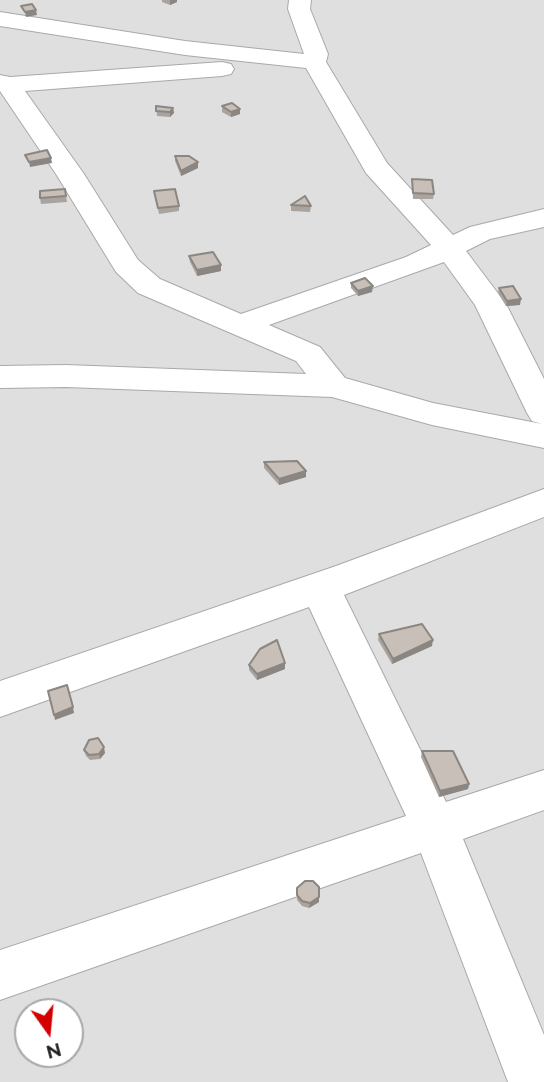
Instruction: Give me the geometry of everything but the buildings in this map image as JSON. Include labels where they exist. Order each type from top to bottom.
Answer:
[{"type":"street","points":[[300,0],[299,9],[316,54],[314,62],[376,167],[448,247],[489,304],[544,413]]},
{"type":"street","points":[[0,19],[186,48],[314,62]]},
{"type":"street","points":[[4,83],[314,62]]},
{"type":"street","points":[[4,83],[71,174],[127,266],[149,286],[308,354],[333,386]]},
{"type":"street","points":[[239,325],[417,262],[480,233],[544,218]]},
{"type":"street","points":[[0,377],[66,376],[333,386],[432,414],[544,436]]},
{"type":"street","points":[[0,699],[320,587],[544,502]]},
{"type":"street","points":[[320,587],[434,825],[536,1082]]},
{"type":"street","points":[[0,975],[434,825],[544,790]]},
{"type":"shaded area","points":[[0,0],[544,0],[544,1082],[0,1082]]}]
